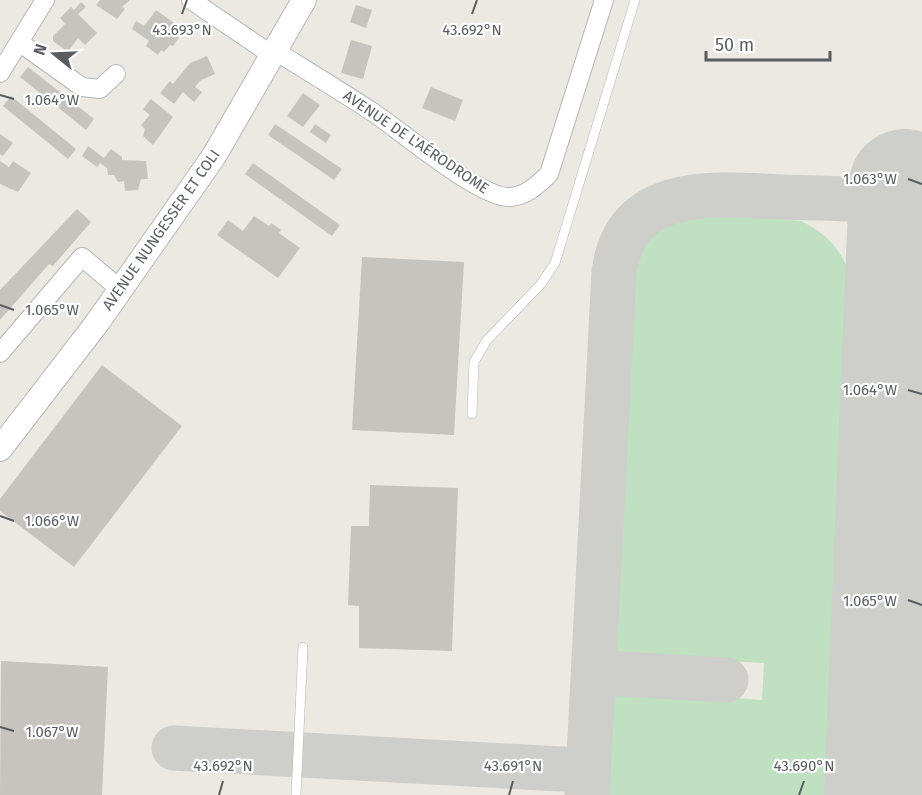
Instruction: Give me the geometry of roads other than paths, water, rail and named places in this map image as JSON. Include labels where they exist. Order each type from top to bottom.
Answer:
[{"type":"main road","name":"AVENUE NUNGESSER ET COLI","points":[[0,449],[120,289],[214,156],[277,52],[304,0]]},
{"type":"street","points":[[0,73],[45,0]]},
{"type":"street","name":"AVENUE DE L'AÉRODROME","points":[[191,0],[266,51],[277,52],[376,114],[462,176],[493,194],[509,198],[530,192],[549,174],[604,0]]},
{"type":"street","points":[[19,42],[82,87],[100,89],[116,74]]},
{"type":"street","points":[[0,353],[82,257],[120,289]]},
{"type":"lane","points":[[472,414],[474,362],[487,340],[541,284],[555,263],[635,0]]},
{"type":"lane","points":[[296,795],[303,647]]}]
